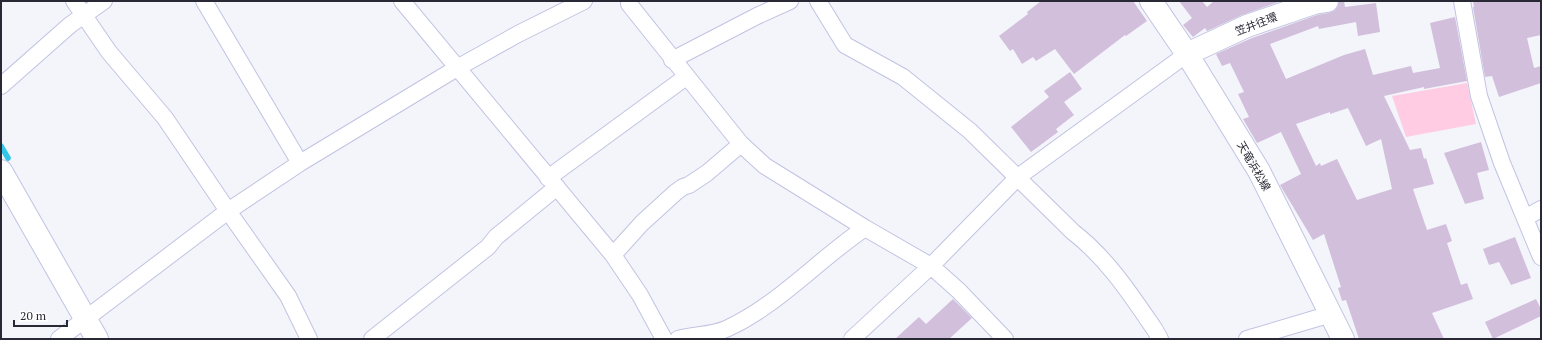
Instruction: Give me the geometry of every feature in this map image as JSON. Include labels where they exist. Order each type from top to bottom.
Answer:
[{"type":"main road","name":"天竜浜松線","points":[[1151,1],[1187,54],[1259,171],[1343,339]]},
{"type":"main road","name":"笠井往環","points":[[1187,54],[1247,26],[1314,3],[1327,1]]},
{"type":"main road","points":[[1,171],[98,339]]},
{"type":"street","points":[[74,1],[109,52],[165,118],[288,296],[309,339]]},
{"type":"street","points":[[1,86],[70,25],[104,1]]},
{"type":"street","points":[[204,1],[300,163]]},
{"type":"street","points":[[402,1],[613,255],[640,295],[664,339]]},
{"type":"street","points":[[59,339],[228,211],[300,163],[457,68],[518,34],[584,1]]},
{"type":"street","points":[[629,1],[629,4],[672,60],[741,144],[765,166],[864,228],[931,266],[959,291],[1005,339]]},
{"type":"street","points":[[672,60],[757,16],[790,1]]},
{"type":"street","points":[[818,1],[845,45],[903,78],[970,131],[1073,232],[1082,238],[1114,273],[1160,339]]},
{"type":"street","points":[[1462,1],[1479,96],[1502,163],[1541,257]]},
{"type":"street","points":[[852,339],[931,266],[1018,177],[1187,54]]},
{"type":"street","points":[[372,339],[484,251],[496,237],[552,182],[686,77]]},
{"type":"street","points":[[613,255],[642,223],[676,192],[707,173],[741,144]]},
{"type":"street","points":[[1525,218],[1541,210]]},
{"type":"street","points":[[678,339],[702,336],[724,330],[747,319],[829,256],[846,240],[864,228]]},
{"type":"street","points":[[1247,339],[1331,314]]},
{"type":"shaded area","points":[[1467,83],[1476,124],[1406,137],[1392,96]]},
{"type":"building","points":[[1041,1],[1133,1],[1147,21],[1126,36],[1125,35],[1074,74],[1055,49],[1036,61],[1033,57],[1022,64],[1013,49],[1010,51],[999,36],[1028,14],[1027,12]]},
{"type":"building","points":[[1179,1],[1202,1],[1207,7],[1214,1],[1281,1],[1242,15],[1207,31],[1205,28],[1193,37],[1183,25],[1192,18]]},
{"type":"building","points":[[1339,1],[1344,1],[1345,7],[1376,3],[1380,32],[1358,36],[1356,22],[1319,29],[1318,26],[1270,44],[1286,79],[1344,55],[1365,49],[1373,75],[1411,66],[1413,73],[1440,68],[1430,23],[1455,17],[1467,81],[1424,89],[1424,87],[1384,96],[1410,150],[1421,148],[1424,159],[1426,158],[1434,184],[1413,189],[1427,230],[1446,224],[1452,241],[1447,243],[1461,285],[1467,283],[1473,299],[1432,313],[1444,339],[1359,339],[1346,300],[1342,301],[1338,288],[1341,287],[1324,234],[1313,240],[1280,185],[1301,174],[1281,132],[1257,143],[1243,119],[1249,117],[1238,94],[1244,92],[1230,63],[1222,66],[1216,54],[1252,38],[1317,15],[1329,13],[1335,10]],"holes":[[[1348,108],[1366,146],[1381,139],[1392,189],[1357,200],[1337,159],[1321,166],[1320,163],[1316,166],[1296,124],[1330,112],[1330,114]]]},
{"type":"building","points":[[1473,1],[1541,1],[1541,35],[1527,38],[1534,68],[1541,66],[1541,83],[1499,97],[1492,76],[1485,77]]},
{"type":"building","points":[[1070,72],[1082,89],[1064,102],[1074,115],[1056,129],[1058,132],[1031,152],[1011,127],[1049,97],[1044,91]]},
{"type":"building","points":[[1481,142],[1489,170],[1477,173],[1484,199],[1465,204],[1444,153]]},
{"type":"building","points":[[1515,237],[1531,278],[1511,285],[1499,262],[1489,265],[1483,249]]},
{"type":"building","points":[[953,299],[972,318],[949,339],[895,339],[919,317],[926,324]]},
{"type":"building","points":[[1536,299],[1541,309],[1541,316],[1493,339],[1485,322]]},
{"type":"waterway","points":[[1,146],[8,158]]}]
